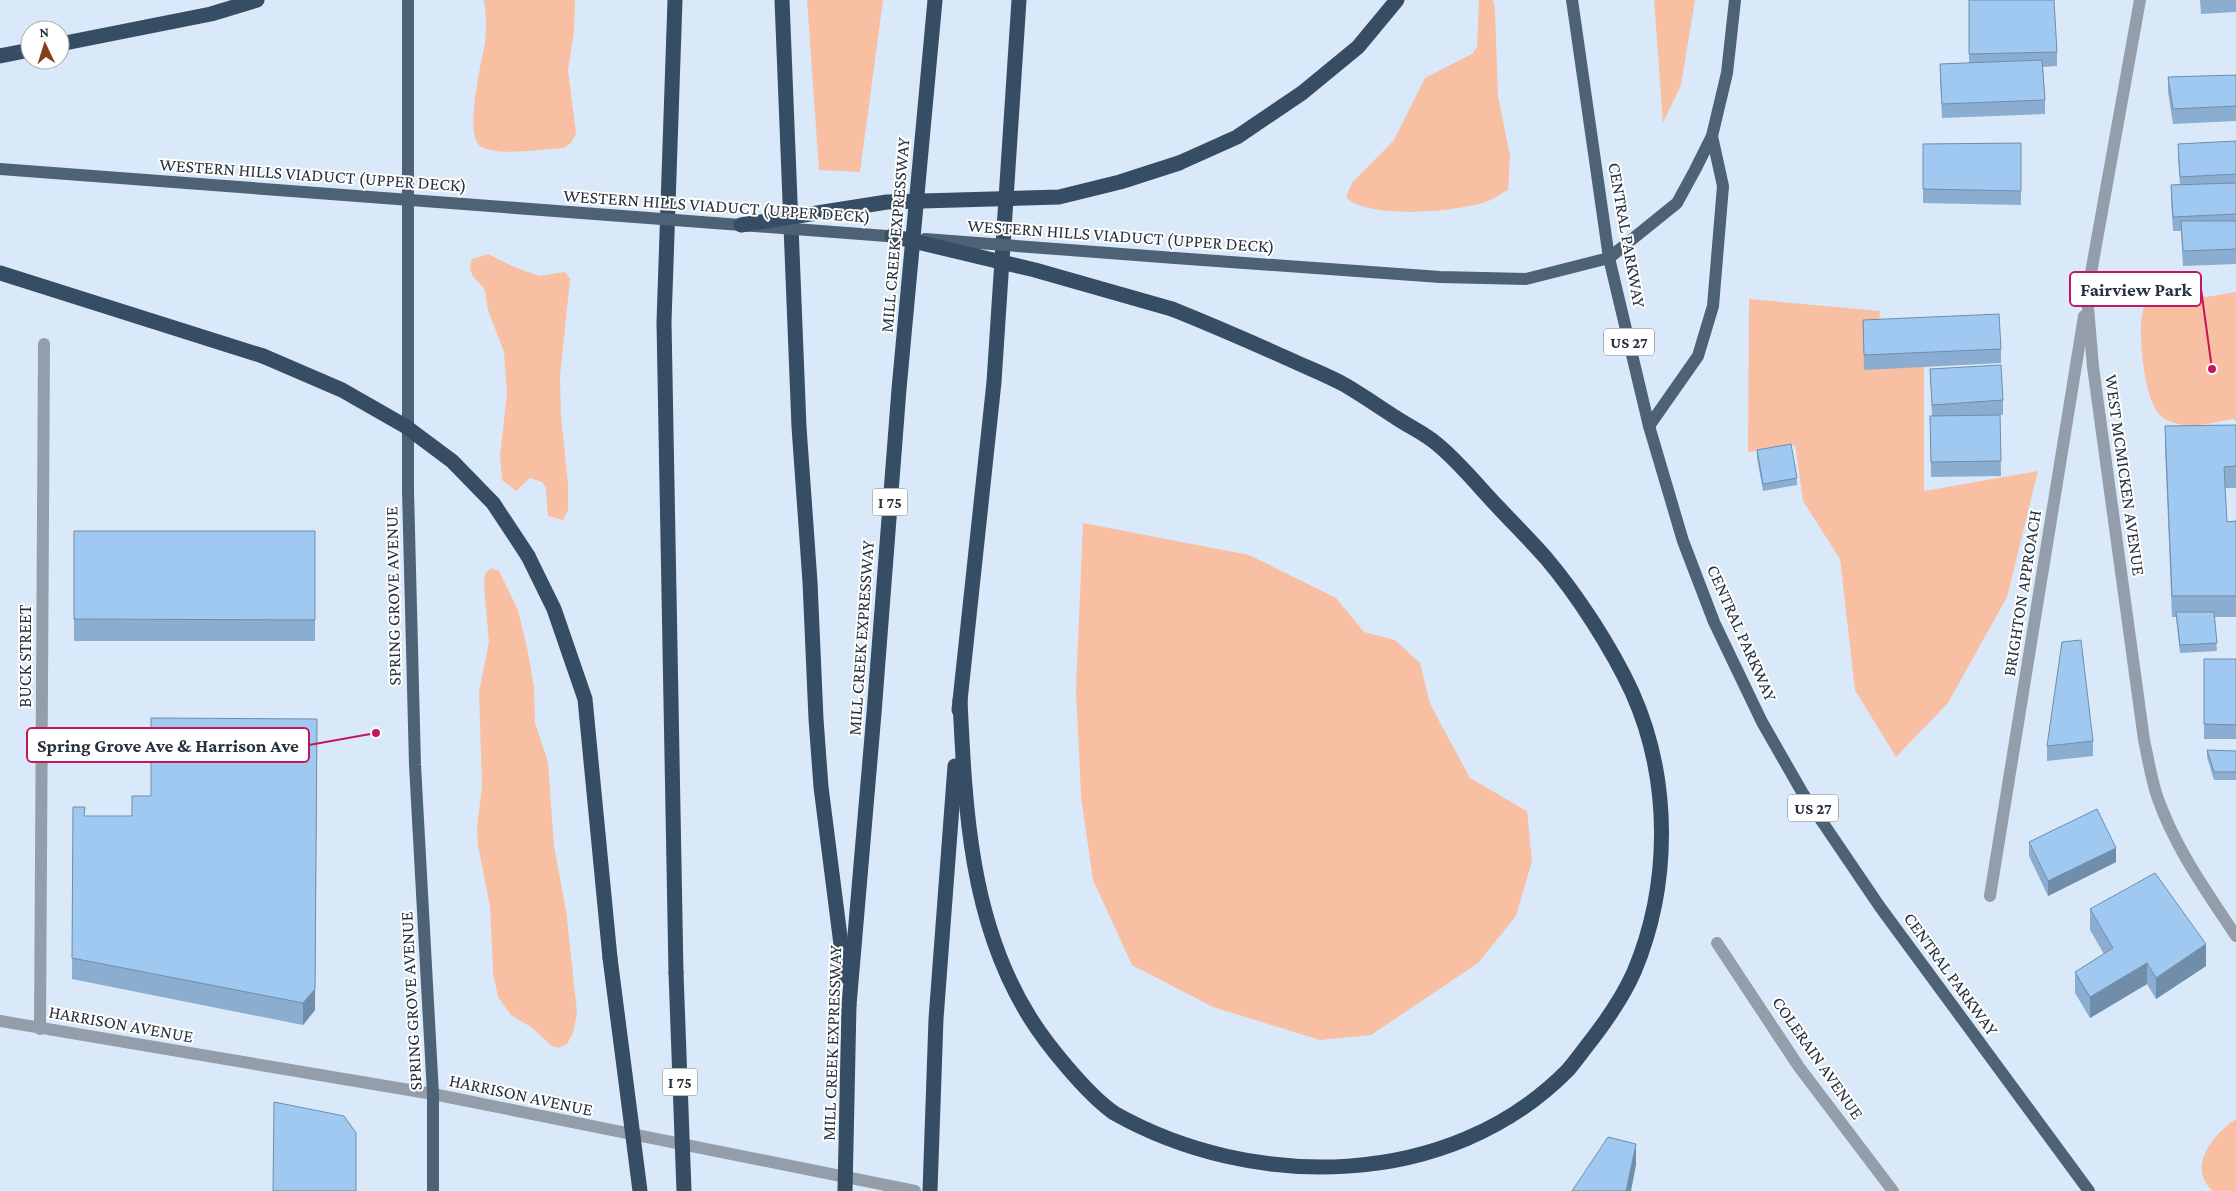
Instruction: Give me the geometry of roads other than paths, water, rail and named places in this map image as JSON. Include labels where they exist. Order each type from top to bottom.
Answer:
[{"type":"highway","points":[[70,42],[211,14],[257,0]]},
{"type":"highway","name":"I 75","points":[[674,0],[664,322],[676,973],[684,1191]]},
{"type":"highway","points":[[782,0],[799,427],[810,582],[816,719],[821,787],[849,1005]]},
{"type":"highway","name":"MILL CREEK EXPRESSWAY","points":[[845,1191],[849,1005],[874,723],[899,389],[936,0]]},
{"type":"highway","points":[[930,1191],[936,1019],[960,700],[994,382],[1018,0]]},
{"type":"highway","points":[[741,225],[887,202],[1059,198],[1120,182],[1179,163],[1238,137],[1302,93],[1358,47],[1397,0]]},
{"type":"highway","points":[[0,56],[20,52]]},
{"type":"highway","points":[[892,236],[1035,270],[1172,309],[1223,329],[1343,384],[1436,443],[1549,561],[1601,634],[1632,693],[1649,739],[1661,806],[1662,851],[1657,897],[1648,933],[1633,974],[1610,1017],[1568,1070],[1527,1106],[1478,1137],[1428,1158],[1375,1172],[1321,1178],[1255,1173],[1202,1159],[1157,1140],[1110,1110],[1067,1066],[1029,1017],[999,957],[978,890],[965,806],[960,700]]},
{"type":"highway","points":[[0,274],[263,356],[342,390],[405,426],[452,461],[493,503],[528,556],[554,609],[585,699],[610,958],[640,1191]]},
{"type":"main road","name":"SPRING GROVE AVENUE","points":[[408,0],[408,491],[415,765],[433,1094],[433,1191]]},
{"type":"main road","name":"CENTRAL PARKWAY","points":[[1572,0],[1609,258],[1649,426],[1683,541],[1714,622],[1762,722],[1802,792],[1880,907],[2089,1191]]},
{"type":"main road","points":[[1609,258],[1677,203],[1712,136],[1727,72],[1736,0]]},
{"type":"main road","points":[[1649,426],[1698,356],[1713,306],[1723,186],[1712,136]]},
{"type":"main road","points":[[0,169],[408,205]]},
{"type":"main road","name":"WESTERN HILLS VIADUCT (UPPER DECK)","points":[[0,169],[1440,277],[1526,278],[1609,258]]},
{"type":"street","name":"WEST MCMICKEN AVENUE","points":[[2140,0],[2087,295],[2093,367],[2144,740],[2156,794],[2172,833],[2192,870],[2236,936]]},
{"type":"street","name":"BRIGHTON APPROACH","points":[[1990,896],[2087,295]]},
{"type":"street","name":"BUCK STREET","points":[[40,1028],[44,344]]},
{"type":"street","name":"COLERAIN AVENUE","points":[[1718,943],[1799,1067],[1893,1191]]},
{"type":"street","name":"HARRISON AVENUE","points":[[0,1021],[433,1094],[915,1191]]},
{"type":"place","name":"Fairview Park","points":[[2212,369]]},
{"type":"place","name":"Spring Grove Ave & Harrison Ave","points":[[376,733]]}]
